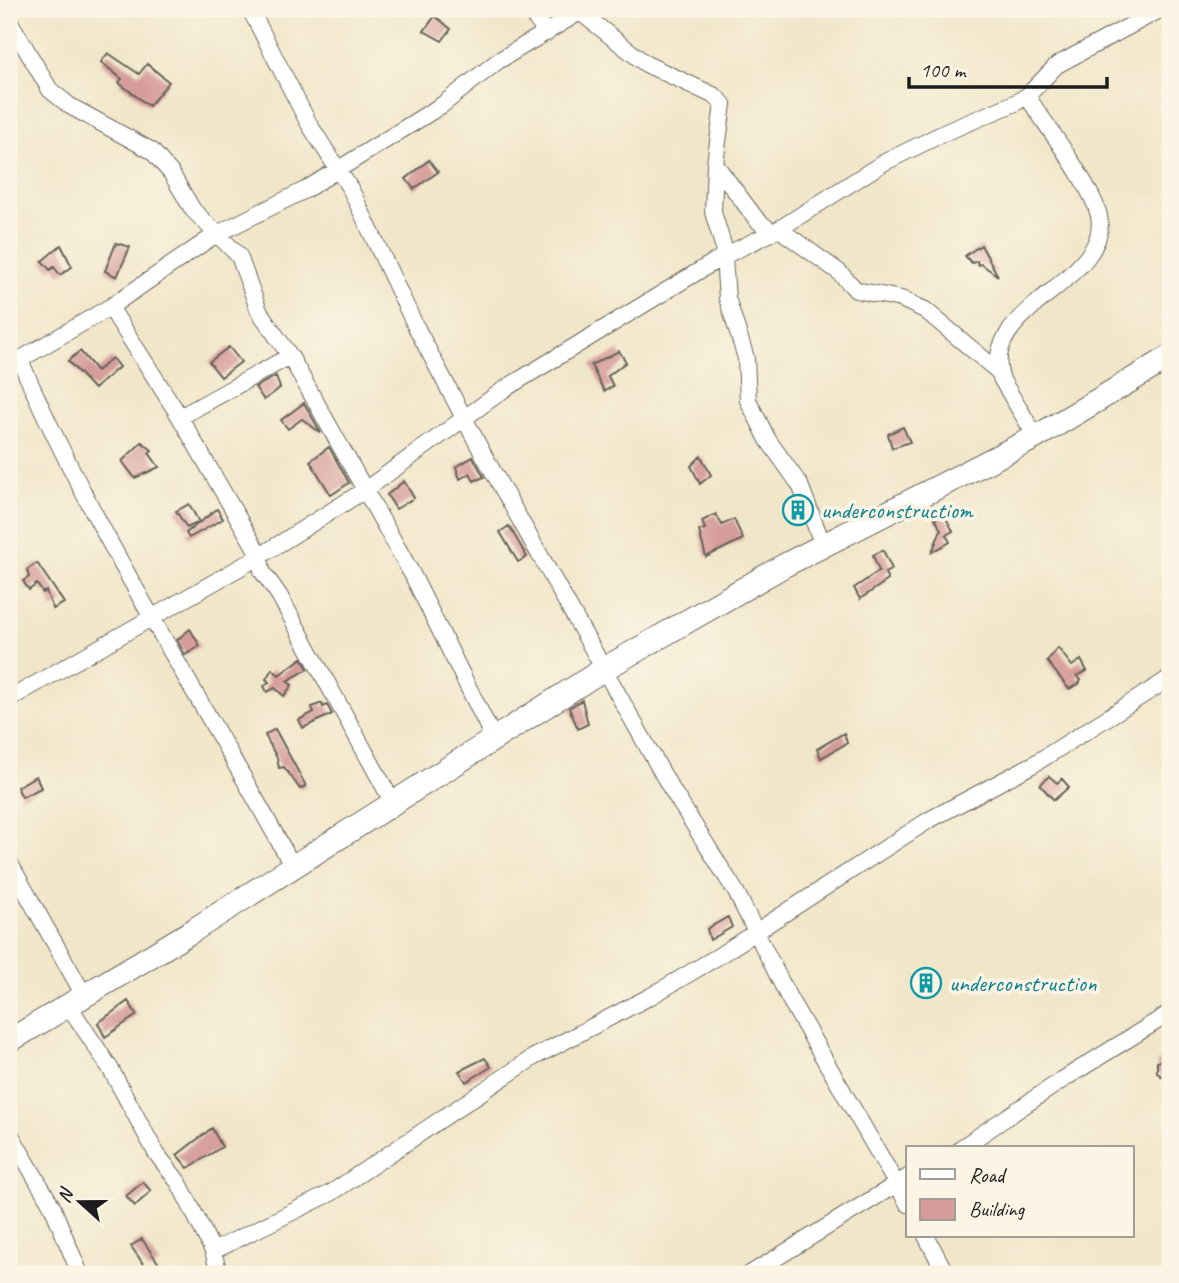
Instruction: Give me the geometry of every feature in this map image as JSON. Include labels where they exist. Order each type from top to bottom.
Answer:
[{"type":"street","points":[[250,9],[309,124],[338,168],[466,420],[604,669],[669,785],[736,892],[755,934],[902,1180],[750,1274]]},
{"type":"street","points":[[528,9],[547,33]]},
{"type":"street","points":[[9,699],[260,556],[365,490],[466,420],[506,388],[722,257],[776,231],[883,163],[1027,96],[1056,65],[1161,9]]},
{"type":"street","points":[[293,867],[76,482],[14,363],[110,307],[215,235],[280,204],[442,105],[498,61],[582,10],[646,64],[720,101],[724,110],[715,164],[713,212],[723,245],[727,298],[746,358],[750,407],[768,440],[800,485],[824,548]]},
{"type":"street","points":[[9,20],[50,90],[70,106],[158,156],[193,210],[215,235],[239,256],[259,311],[290,356],[412,573],[493,737]]},
{"type":"street","points":[[998,371],[1002,341],[1093,249],[1100,229],[1094,201],[1027,96]]},
{"type":"street","points":[[715,164],[757,220],[839,272],[856,290],[901,299],[925,310],[998,371],[1036,437]]},
{"type":"street","points":[[110,307],[180,417],[260,556],[268,582],[279,595],[392,801]]},
{"type":"street","points":[[180,417],[290,356]]},
{"type":"street","points":[[9,1041],[293,867],[392,801],[604,669],[785,565],[824,548],[1036,437],[1170,357]]},
{"type":"street","points":[[213,1251],[331,1193],[534,1057],[651,996],[755,934],[929,820],[1034,764],[1170,678]]},
{"type":"street","points":[[9,862],[117,1080],[156,1153],[179,1183],[213,1251],[219,1274]]},
{"type":"street","points":[[964,1146],[1062,1080],[1170,1013]]},
{"type":"street","points":[[9,1132],[52,1206],[80,1274]]},
{"type":"street","points":[[927,1238],[946,1274]]},
{"type":"building","points":[[435,16],[451,29],[442,41],[424,31]]},
{"type":"building","points":[[108,53],[139,74],[147,64],[169,82],[149,106],[119,83],[122,79],[101,62]]},
{"type":"building","points":[[429,160],[438,172],[414,189],[406,179]]},
{"type":"building","points":[[116,243],[130,247],[117,277],[105,271]]},
{"type":"building","points":[[61,245],[72,267],[60,275],[54,267],[50,270],[42,261]]},
{"type":"building","points":[[981,245],[998,276],[981,264],[978,265],[977,261],[972,263],[965,256]]},
{"type":"building","points":[[229,347],[241,362],[221,377],[209,362]]},
{"type":"building","points":[[80,351],[97,371],[112,358],[119,367],[94,389],[68,361]]},
{"type":"building","points":[[619,351],[626,362],[608,376],[613,386],[604,391],[591,365]]},
{"type":"building","points":[[276,376],[280,388],[264,400],[255,387]]},
{"type":"building","points":[[304,403],[321,433],[302,419],[288,429],[281,420]]},
{"type":"building","points":[[903,427],[910,442],[892,448],[888,434]]},
{"type":"building","points":[[142,442],[152,450],[149,453],[159,467],[135,478],[122,461]]},
{"type":"building","points":[[329,447],[349,483],[331,495],[310,461]]},
{"type":"building","points":[[701,456],[711,475],[700,484],[691,466]]},
{"type":"building","points":[[473,457],[484,477],[474,481],[470,473],[460,479],[456,467]]},
{"type":"building","points":[[404,481],[414,498],[396,509],[387,495]]},
{"type":"building","points":[[189,504],[199,522],[187,528],[176,511]]},
{"type":"building","points":[[217,509],[223,519],[189,538],[186,533]]},
{"type":"building","points":[[941,509],[953,531],[946,535],[950,542],[932,552],[941,530],[933,514]]},
{"type":"building","points":[[716,514],[722,525],[734,519],[743,539],[706,557],[699,531],[705,529],[702,521]]},
{"type":"building","points":[[509,526],[527,557],[518,562],[500,532]]},
{"type":"building","points":[[883,550],[892,569],[885,573],[888,580],[860,599],[854,588],[879,571],[873,555]]},
{"type":"building","points":[[37,563],[64,603],[53,609],[46,591],[43,593],[37,584],[29,590],[23,581],[29,577],[27,570]]},
{"type":"building","points":[[190,629],[200,646],[185,655],[177,640]]},
{"type":"building","points":[[1058,648],[1072,666],[1081,660],[1087,671],[1077,676],[1081,680],[1079,684],[1069,689],[1047,661]]},
{"type":"building","points":[[302,658],[308,669],[287,681],[292,685],[284,696],[275,688],[267,692],[264,686],[269,682],[266,679],[272,669],[279,675]]},
{"type":"building","points":[[582,700],[588,724],[578,729],[569,708]]},
{"type":"building","points":[[322,703],[323,707],[327,705],[332,714],[303,728],[299,720],[314,712],[312,707]]},
{"type":"building","points":[[275,729],[306,786],[300,789],[284,767],[279,768],[265,735]]},
{"type":"building","points":[[844,733],[847,743],[821,758],[817,749]]},
{"type":"building","points":[[36,776],[41,788],[22,797],[17,787]]},
{"type":"building","points":[[1049,776],[1057,783],[1062,779],[1069,787],[1054,800],[1040,785]]},
{"type":"building","points":[[728,917],[732,927],[710,940],[707,929]]},
{"type":"building","points":[[128,1001],[137,1015],[105,1037],[98,1023]]},
{"type":"building","points":[[1170,1057],[1170,1077],[1161,1076],[1157,1072],[1157,1062]]},
{"type":"building","points":[[485,1058],[491,1067],[466,1082],[459,1071]]},
{"type":"building","points":[[212,1128],[222,1147],[188,1168],[177,1155]]},
{"type":"building","points":[[143,1182],[151,1191],[135,1206],[126,1196]]},
{"type":"building","points":[[142,1239],[159,1264],[148,1271],[131,1246]]},
{"type":"place","name":"underconstructiom","points":[[798,510]]},
{"type":"place","name":"underconstruction","points":[[926,983]]}]
